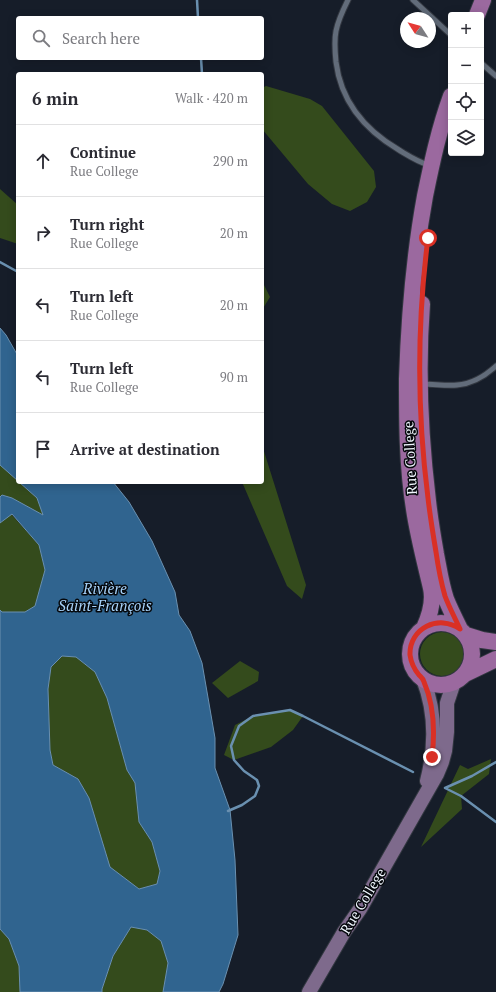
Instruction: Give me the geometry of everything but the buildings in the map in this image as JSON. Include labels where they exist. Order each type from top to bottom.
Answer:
[{"type":"main road","points":[[478,12],[483,0]]},
{"type":"main road","name":"Rue College","points":[[417,810],[427,780],[432,757],[434,731],[429,694],[423,679],[414,668],[410,655],[413,641],[419,632],[424,628],[430,612],[432,597],[419,541],[412,498],[408,423],[410,308],[416,252],[424,206],[448,111]]},
{"type":"main road","name":"Rue College","points":[[309,992],[344,932],[360,909],[434,780],[442,762],[444,751],[447,703],[460,678],[471,664],[473,654],[471,643],[463,632],[449,605],[439,571],[423,455],[420,383],[420,329],[435,166]]},
{"type":"main road","points":[[424,628],[434,624],[451,624],[463,632],[486,641],[496,642]]},
{"type":"main road","points":[[423,679],[437,684],[447,684],[496,658]]},
{"type":"lane","points":[[348,0],[336,31],[334,49],[337,70],[352,108],[364,123],[388,144],[417,161],[435,166]]},
{"type":"lane","points":[[413,0],[448,32]]},
{"type":"lane","points":[[484,66],[496,76]]},
{"type":"lane","points":[[420,383],[465,384],[483,376],[496,366]]},
{"type":"green space","points":[[266,86],[310,99],[322,106],[374,171],[376,187],[367,202],[350,211],[332,204],[308,184],[264,131],[264,87]]},
{"type":"green space","points":[[0,189],[16,203],[16,243],[0,238]]},
{"type":"green space","points":[[264,285],[270,297],[264,307]]},
{"type":"green space","points":[[264,451],[306,585],[302,599],[287,586],[243,484],[264,484]]},
{"type":"green space","points":[[0,465],[16,479],[16,484],[21,484],[37,498],[44,516],[12,498],[2,495],[0,497]]},
{"type":"green space","points":[[11,514],[39,545],[45,570],[35,606],[25,612],[1,612],[0,610],[0,523]]},
{"type":"green space","points":[[438,632],[446,632],[451,633],[458,638],[463,645],[463,663],[458,670],[451,675],[438,676],[430,673],[423,666],[420,658],[420,650],[423,642],[430,635]]},
{"type":"green space","points":[[62,656],[76,657],[95,672],[107,698],[127,770],[135,783],[139,822],[152,842],[160,871],[157,884],[139,889],[110,868],[89,798],[78,779],[53,765],[50,750],[48,689],[51,667]]},
{"type":"green space","points":[[240,661],[259,672],[258,681],[228,698],[212,683]]},
{"type":"green space","points":[[290,710],[303,716],[293,730],[271,747],[234,760],[224,755],[235,725],[253,716]]},
{"type":"green space","points":[[491,759],[489,774],[461,796],[462,809],[421,847],[460,765],[468,769]]},
{"type":"green space","points":[[131,927],[147,930],[161,941],[168,963],[163,992],[102,992],[113,956]]},
{"type":"green space","points":[[0,929],[9,939],[19,966],[20,992],[0,992]]},
{"type":"water","points":[[0,328],[16,352],[16,479],[0,465]]},
{"type":"water","name":"Rivière Saint-François","points":[[21,484],[115,484],[129,502],[152,541],[175,592],[179,615],[190,631],[202,663],[215,738],[215,768],[230,810],[235,860],[238,935],[223,984],[219,992],[163,992],[168,963],[161,941],[147,930],[131,927],[113,956],[102,992],[20,992],[19,966],[9,939],[0,929],[0,610],[2,612],[25,612],[35,606],[45,570],[39,545],[12,514],[0,523],[0,497],[2,495],[12,498],[43,515],[37,498]],"holes":[[[62,656],[76,657],[95,672],[107,698],[127,770],[135,783],[139,822],[152,842],[160,871],[157,884],[139,889],[110,867],[89,798],[78,779],[53,765],[50,750],[48,689],[51,667]]]},
{"type":"waterway","points":[[197,0],[198,16]]},
{"type":"waterway","points":[[201,60],[202,72]]},
{"type":"waterway","points":[[0,262],[16,271]]},
{"type":"waterway","points":[[228,811],[242,805],[255,796],[259,786],[257,780],[244,771],[234,760],[231,746],[239,726],[253,716],[290,710],[413,772]]},
{"type":"waterway","points":[[445,788],[472,776],[496,762]]},
{"type":"waterway","points":[[445,788],[461,796],[496,822]]},
{"type":"route","points":[[428,238],[423,288],[420,344],[420,397],[423,449],[429,510],[439,571],[447,600],[460,629],[454,625],[441,622],[430,625],[416,635],[411,648],[410,655],[413,665],[416,672],[423,679],[431,703],[434,731],[432,757]]}]
